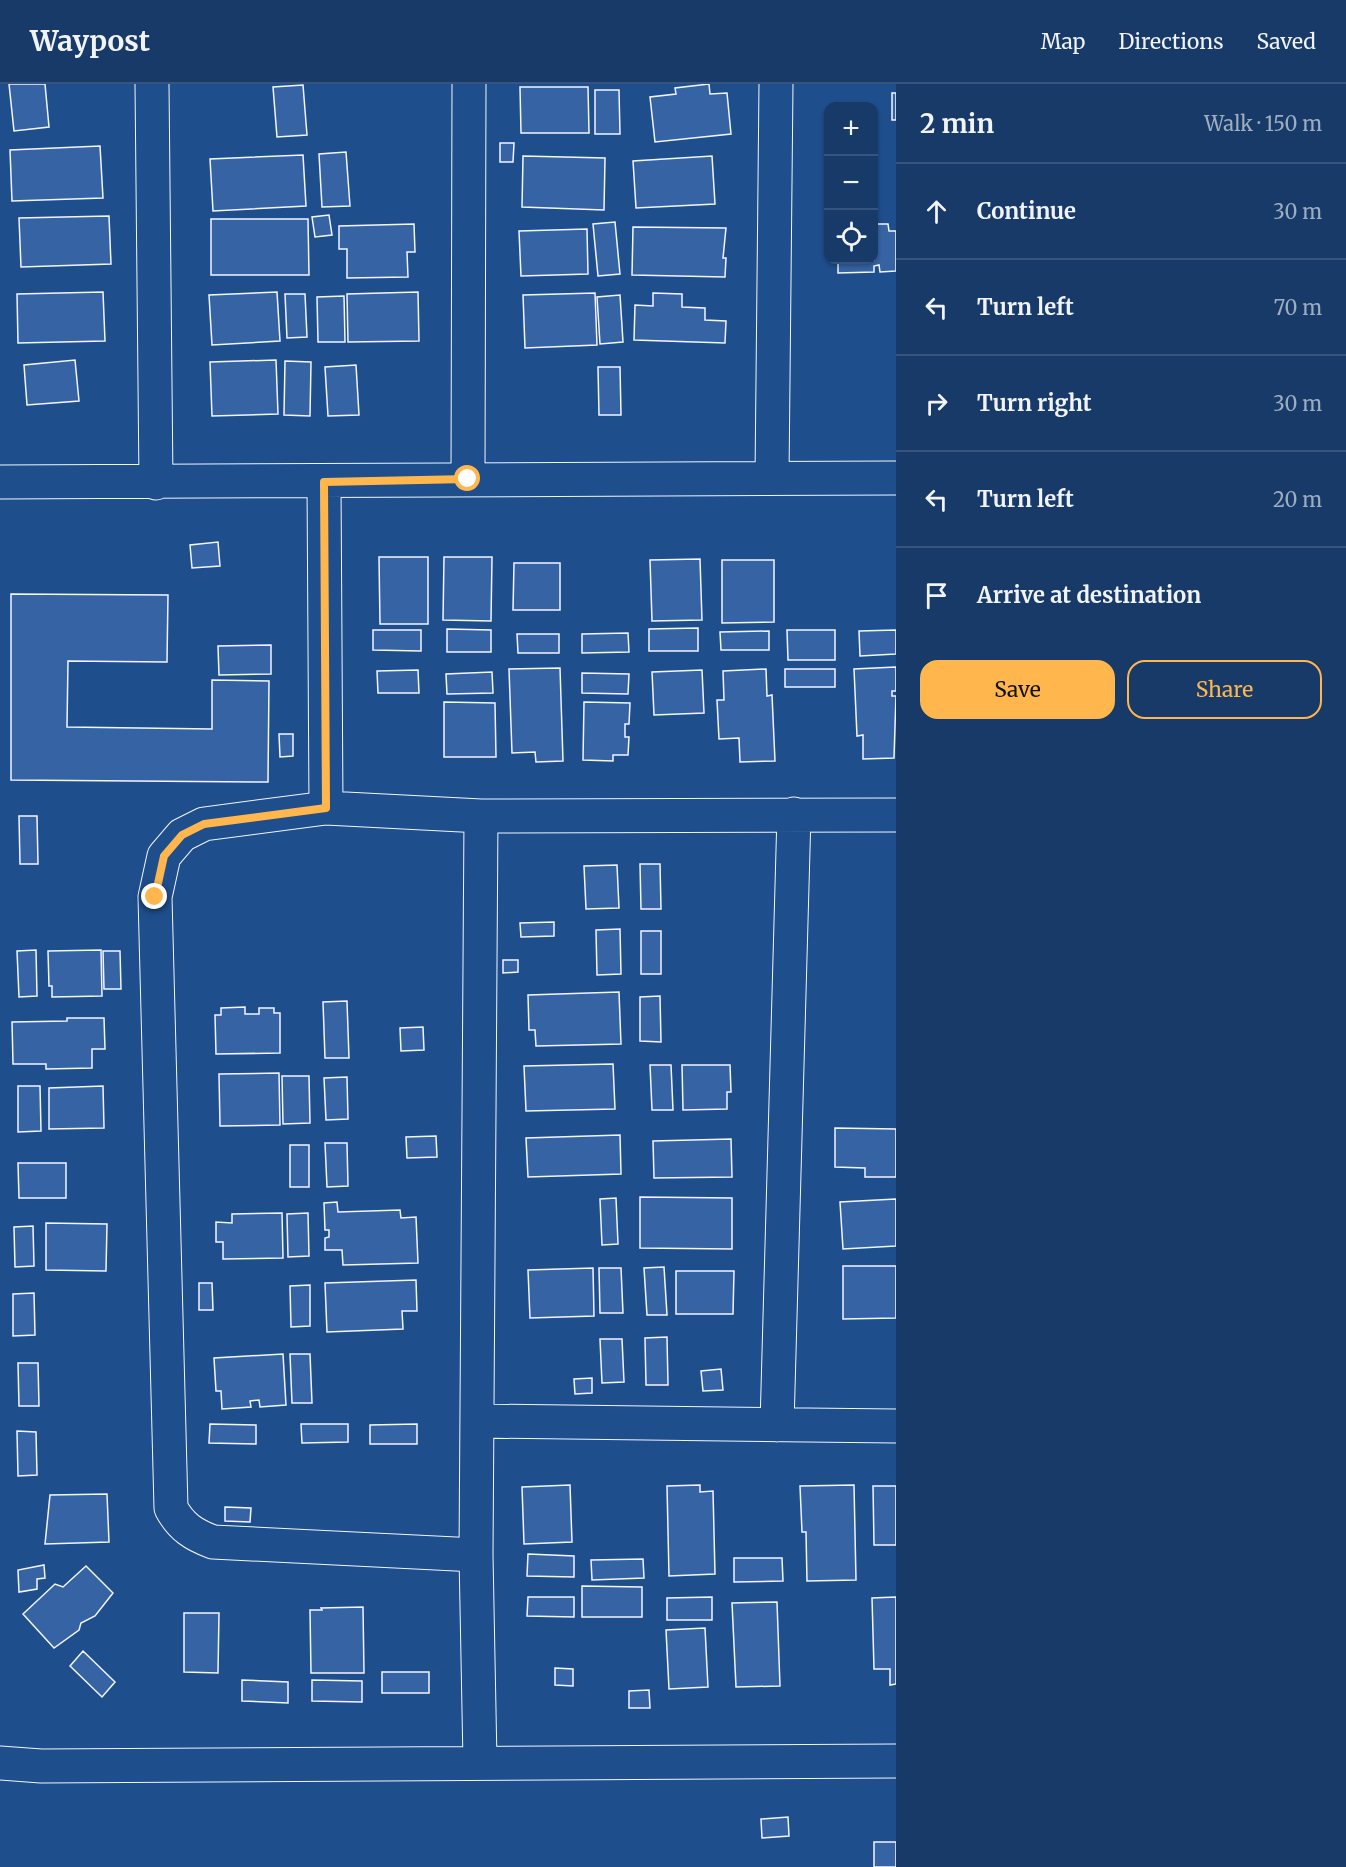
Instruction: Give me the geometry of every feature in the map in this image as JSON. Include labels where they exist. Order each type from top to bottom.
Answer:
[{"type":"street","points":[[152,84],[156,483]]},
{"type":"street","points":[[468,479],[469,84]]},
{"type":"street","points":[[772,478],[776,84]]},
{"type":"street","points":[[0,482],[896,478]]},
{"type":"street","points":[[324,482],[326,808]]},
{"type":"street","points":[[476,1554],[213,1542],[199,1537],[179,1524],[171,1508],[155,897],[164,856],[182,835],[204,824],[326,808],[481,816],[896,815]]},
{"type":"street","points":[[777,1425],[794,814]]},
{"type":"street","points":[[480,1762],[476,1554],[481,816]]},
{"type":"street","points":[[478,1421],[896,1426]]},
{"type":"street","points":[[0,1763],[53,1766],[896,1761]]},
{"type":"building","points":[[9,84],[45,84],[49,127],[14,131]]},
{"type":"building","points":[[709,84],[710,94],[727,93],[731,134],[655,142],[650,97],[676,94],[675,88]]},
{"type":"building","points":[[303,85],[307,135],[277,137],[273,87]]},
{"type":"building","points":[[520,87],[588,87],[589,133],[521,133]]},
{"type":"building","points":[[595,90],[619,90],[620,134],[595,134]]},
{"type":"building","points":[[892,93],[896,93],[896,120],[892,120]]},
{"type":"building","points":[[500,143],[514,143],[513,162],[500,162]]},
{"type":"building","points":[[100,146],[103,198],[12,201],[10,150]]},
{"type":"building","points":[[346,152],[350,206],[322,207],[319,154]]},
{"type":"building","points":[[303,155],[306,206],[213,211],[210,159]]},
{"type":"building","points":[[523,156],[605,158],[604,210],[522,207]]},
{"type":"building","points":[[712,156],[715,204],[636,208],[633,161]]},
{"type":"building","points":[[329,215],[332,235],[315,237],[312,217]]},
{"type":"building","points":[[109,216],[111,264],[21,267],[19,218]]},
{"type":"building","points":[[211,219],[308,219],[309,275],[211,275]]},
{"type":"building","points":[[615,222],[620,274],[598,276],[593,224]]},
{"type":"building","points":[[414,224],[415,252],[407,252],[408,277],[347,278],[347,249],[339,249],[339,226]]},
{"type":"building","points":[[878,224],[888,224],[889,231],[896,231],[896,271],[880,272],[879,265],[874,266],[874,272],[838,273],[838,264],[878,264]]},
{"type":"building","points":[[633,227],[726,228],[723,258],[726,258],[725,277],[632,275]]},
{"type":"building","points":[[587,229],[588,274],[521,276],[519,231]]},
{"type":"building","points":[[103,292],[105,341],[18,343],[17,294]]},
{"type":"building","points":[[277,292],[280,341],[212,345],[209,295]]},
{"type":"building","points":[[418,292],[419,341],[348,342],[347,294]]},
{"type":"building","points":[[595,293],[597,345],[525,348],[523,295]]},
{"type":"building","points":[[653,293],[682,294],[682,307],[705,308],[705,320],[726,321],[725,343],[634,340],[635,305],[653,306]]},
{"type":"building","points":[[285,294],[305,294],[307,337],[287,338]]},
{"type":"building","points":[[620,295],[623,342],[600,344],[597,297]]},
{"type":"building","points":[[344,296],[345,342],[318,342],[317,297]]},
{"type":"building","points":[[75,360],[79,401],[27,405],[24,365]]},
{"type":"building","points":[[276,360],[278,414],[212,416],[210,362]]},
{"type":"building","points":[[285,361],[311,362],[310,416],[284,415]]},
{"type":"building","points":[[356,365],[359,415],[328,416],[325,367]]},
{"type":"building","points":[[598,367],[620,367],[621,415],[599,415]]},
{"type":"building","points":[[218,542],[220,566],[192,568],[190,545]]},
{"type":"building","points":[[379,557],[428,557],[428,624],[380,624]]},
{"type":"building","points":[[444,557],[492,557],[491,621],[443,620]]},
{"type":"building","points":[[700,559],[702,620],[652,621],[650,560]]},
{"type":"building","points":[[722,560],[774,560],[774,622],[722,623]]},
{"type":"building","points":[[514,563],[560,563],[560,610],[513,610]]},
{"type":"building","points":[[11,594],[168,595],[167,662],[68,661],[67,727],[212,729],[212,680],[269,681],[268,782],[11,780]]},
{"type":"building","points":[[698,628],[698,651],[649,651],[649,629]]},
{"type":"building","points":[[447,629],[491,630],[491,652],[447,652]]},
{"type":"building","points":[[373,630],[421,630],[421,651],[373,650]]},
{"type":"building","points":[[787,630],[835,630],[835,660],[788,660]]},
{"type":"building","points":[[896,630],[896,654],[860,656],[859,631]]},
{"type":"building","points":[[769,631],[769,650],[721,650],[720,632]]},
{"type":"building","points":[[628,633],[629,652],[582,653],[582,634]]},
{"type":"building","points":[[517,634],[559,634],[559,653],[518,653]]},
{"type":"building","points":[[271,645],[271,674],[219,675],[218,646]]},
{"type":"building","points":[[896,667],[896,691],[892,691],[892,696],[896,696],[894,758],[863,759],[863,735],[857,736],[854,669]]},
{"type":"building","points":[[560,668],[563,761],[536,762],[535,752],[512,753],[509,669]]},
{"type":"building","points":[[766,669],[767,696],[772,695],[775,761],[740,762],[739,738],[719,739],[717,700],[724,700],[723,671]]},
{"type":"building","points":[[785,669],[835,669],[835,687],[785,687]]},
{"type":"building","points":[[418,670],[419,693],[378,693],[377,671]]},
{"type":"building","points":[[702,670],[704,713],[654,715],[652,672]]},
{"type":"building","points":[[492,672],[493,693],[447,694],[446,674]]},
{"type":"building","points":[[582,673],[629,674],[628,694],[582,693]]},
{"type":"building","points":[[444,702],[495,703],[496,757],[444,757]]},
{"type":"building","points":[[584,702],[630,703],[629,724],[625,724],[625,737],[629,737],[628,755],[613,755],[613,761],[583,760]]},
{"type":"building","points":[[279,734],[293,734],[293,756],[280,757]]},
{"type":"building","points":[[19,816],[37,816],[38,864],[20,864]]},
{"type":"building","points":[[640,864],[660,864],[661,909],[641,909]]},
{"type":"building","points":[[617,865],[619,908],[586,909],[584,866]]},
{"type":"building","points":[[554,922],[554,936],[521,937],[520,923]]},
{"type":"building","points":[[620,929],[621,974],[597,975],[596,930]]},
{"type":"building","points":[[641,931],[661,931],[661,974],[641,974]]},
{"type":"building","points":[[36,950],[37,996],[19,997],[17,951]]},
{"type":"building","points":[[101,950],[102,996],[52,997],[52,986],[49,986],[48,951]]},
{"type":"building","points":[[103,951],[120,951],[121,989],[104,989]]},
{"type":"building","points":[[503,960],[518,960],[518,972],[503,973]]},
{"type":"building","points":[[619,992],[621,1044],[536,1046],[535,1030],[529,1030],[528,995]]},
{"type":"building","points":[[660,996],[661,1042],[640,1041],[640,997]]},
{"type":"building","points":[[347,1001],[349,1058],[325,1058],[323,1002]]},
{"type":"building","points":[[245,1007],[245,1014],[259,1014],[259,1008],[274,1008],[274,1013],[280,1013],[280,1053],[216,1054],[215,1015],[221,1015],[221,1008]]},
{"type":"building","points":[[67,1018],[104,1018],[105,1049],[92,1049],[92,1068],[46,1069],[46,1064],[13,1064],[12,1022],[67,1021]]},
{"type":"building","points":[[423,1027],[424,1050],[401,1051],[400,1028]]},
{"type":"building","points":[[613,1064],[615,1109],[526,1111],[524,1066]]},
{"type":"building","points":[[650,1065],[671,1065],[673,1110],[652,1110]]},
{"type":"building","points":[[682,1065],[730,1065],[731,1092],[727,1092],[727,1109],[683,1110]]},
{"type":"building","points":[[279,1073],[280,1125],[220,1126],[219,1074]]},
{"type":"building","points":[[282,1076],[309,1076],[310,1123],[283,1124]]},
{"type":"building","points":[[347,1077],[348,1119],[326,1120],[324,1078]]},
{"type":"building","points":[[18,1086],[40,1086],[41,1131],[18,1132]]},
{"type":"building","points":[[103,1086],[104,1128],[49,1129],[49,1088]]},
{"type":"building","points":[[835,1128],[896,1129],[896,1177],[865,1177],[865,1168],[835,1167]]},
{"type":"building","points":[[620,1135],[621,1174],[528,1177],[526,1138]]},
{"type":"building","points":[[436,1136],[437,1157],[407,1158],[406,1137]]},
{"type":"building","points":[[731,1139],[732,1177],[654,1178],[653,1141]]},
{"type":"building","points":[[325,1143],[347,1143],[348,1186],[327,1187]]},
{"type":"building","points":[[290,1145],[309,1145],[309,1187],[290,1187]]},
{"type":"building","points":[[18,1163],[66,1163],[66,1198],[19,1198]]},
{"type":"building","points":[[640,1197],[732,1198],[732,1249],[640,1248]]},
{"type":"building","points":[[616,1198],[618,1244],[602,1245],[600,1199]]},
{"type":"building","points":[[896,1199],[896,1246],[843,1249],[840,1202]]},
{"type":"building","points":[[337,1202],[338,1212],[400,1210],[401,1218],[416,1217],[418,1263],[343,1265],[342,1250],[325,1250],[325,1238],[329,1237],[329,1230],[325,1230],[324,1203]]},
{"type":"building","points":[[282,1213],[283,1258],[223,1259],[223,1242],[216,1242],[216,1222],[232,1223],[232,1214]]},
{"type":"building","points":[[308,1213],[309,1256],[288,1257],[287,1214]]},
{"type":"building","points":[[46,1223],[107,1224],[106,1271],[46,1270]]},
{"type":"building","points":[[33,1226],[34,1266],[15,1267],[14,1227]]},
{"type":"building","points":[[843,1266],[896,1266],[896,1318],[843,1319]]},
{"type":"building","points":[[664,1267],[667,1315],[647,1315],[644,1268]]},
{"type":"building","points":[[593,1268],[594,1316],[530,1318],[528,1270]]},
{"type":"building","points":[[599,1268],[621,1268],[623,1313],[600,1313]]},
{"type":"building","points":[[676,1271],[734,1271],[733,1314],[676,1314]]},
{"type":"building","points":[[416,1280],[417,1311],[402,1311],[403,1329],[327,1332],[325,1283]]},
{"type":"building","points":[[199,1283],[212,1283],[213,1310],[199,1310]]},
{"type":"building","points":[[310,1285],[310,1326],[291,1327],[290,1286]]},
{"type":"building","points":[[34,1293],[35,1335],[13,1336],[13,1294]]},
{"type":"building","points":[[667,1337],[668,1385],[646,1385],[645,1338]]},
{"type":"building","points":[[600,1339],[622,1339],[624,1382],[602,1383]]},
{"type":"building","points":[[283,1354],[286,1405],[260,1407],[259,1400],[250,1401],[251,1407],[222,1409],[221,1391],[216,1391],[214,1358]]},
{"type":"building","points":[[290,1354],[310,1354],[312,1403],[292,1403]]},
{"type":"building","points":[[18,1363],[38,1363],[39,1406],[19,1406]]},
{"type":"building","points":[[721,1369],[723,1390],[703,1391],[701,1371]]},
{"type":"building","points":[[592,1378],[592,1393],[575,1394],[574,1379]]},
{"type":"building","points":[[210,1424],[256,1425],[256,1444],[209,1443]]},
{"type":"building","points":[[301,1424],[348,1424],[348,1442],[302,1443]]},
{"type":"building","points":[[417,1424],[417,1444],[370,1444],[370,1425]]},
{"type":"building","points":[[17,1431],[36,1432],[37,1475],[18,1476]]},
{"type":"building","points":[[570,1485],[572,1542],[524,1544],[522,1487]]},
{"type":"building","points":[[700,1485],[700,1492],[713,1491],[715,1574],[669,1576],[667,1486]]},
{"type":"building","points":[[854,1485],[856,1580],[807,1581],[806,1532],[802,1532],[800,1486]]},
{"type":"building","points":[[873,1486],[896,1486],[896,1545],[874,1545]]},
{"type":"building","points":[[107,1494],[109,1542],[45,1544],[50,1495]]},
{"type":"building","points":[[225,1507],[251,1508],[250,1522],[225,1521]]},
{"type":"building","points":[[528,1554],[574,1556],[574,1577],[527,1576]]},
{"type":"building","points":[[734,1558],[782,1558],[783,1581],[734,1582]]},
{"type":"building","points":[[643,1559],[644,1578],[592,1580],[591,1560]]},
{"type":"building","points":[[44,1565],[45,1578],[37,1579],[37,1589],[19,1592],[18,1570]]},
{"type":"building","points":[[86,1566],[113,1593],[95,1616],[81,1623],[79,1630],[54,1648],[23,1614],[55,1584],[63,1587]]},
{"type":"building","points":[[582,1586],[642,1587],[642,1617],[582,1617]]},
{"type":"building","points":[[528,1597],[574,1597],[574,1617],[527,1616]]},
{"type":"building","points":[[712,1597],[712,1620],[667,1620],[667,1598]]},
{"type":"building","points":[[896,1597],[896,1684],[890,1685],[890,1669],[874,1669],[872,1598]]},
{"type":"building","points":[[777,1602],[780,1686],[736,1687],[732,1603]]},
{"type":"building","points":[[363,1607],[364,1673],[311,1673],[310,1610]]},
{"type":"building","points":[[184,1613],[219,1613],[218,1673],[184,1672]]},
{"type":"building","points":[[705,1628],[708,1687],[669,1689],[666,1630]]},
{"type":"building","points":[[83,1651],[115,1682],[102,1697],[70,1666]]},
{"type":"building","points":[[555,1668],[573,1669],[573,1686],[555,1685]]},
{"type":"building","points":[[382,1672],[429,1672],[429,1693],[382,1693]]},
{"type":"building","points":[[242,1680],[288,1682],[288,1703],[242,1701]]},
{"type":"building","points":[[312,1680],[362,1681],[362,1702],[312,1701]]},
{"type":"building","points":[[649,1690],[650,1708],[629,1708],[629,1691]]},
{"type":"building","points":[[788,1817],[789,1836],[762,1838],[761,1819]]},
{"type":"building","points":[[874,1842],[896,1842],[896,1867],[874,1867]]},
{"type":"route","points":[[155,897],[164,856],[182,835],[204,824],[326,808],[324,482],[468,479]]}]
